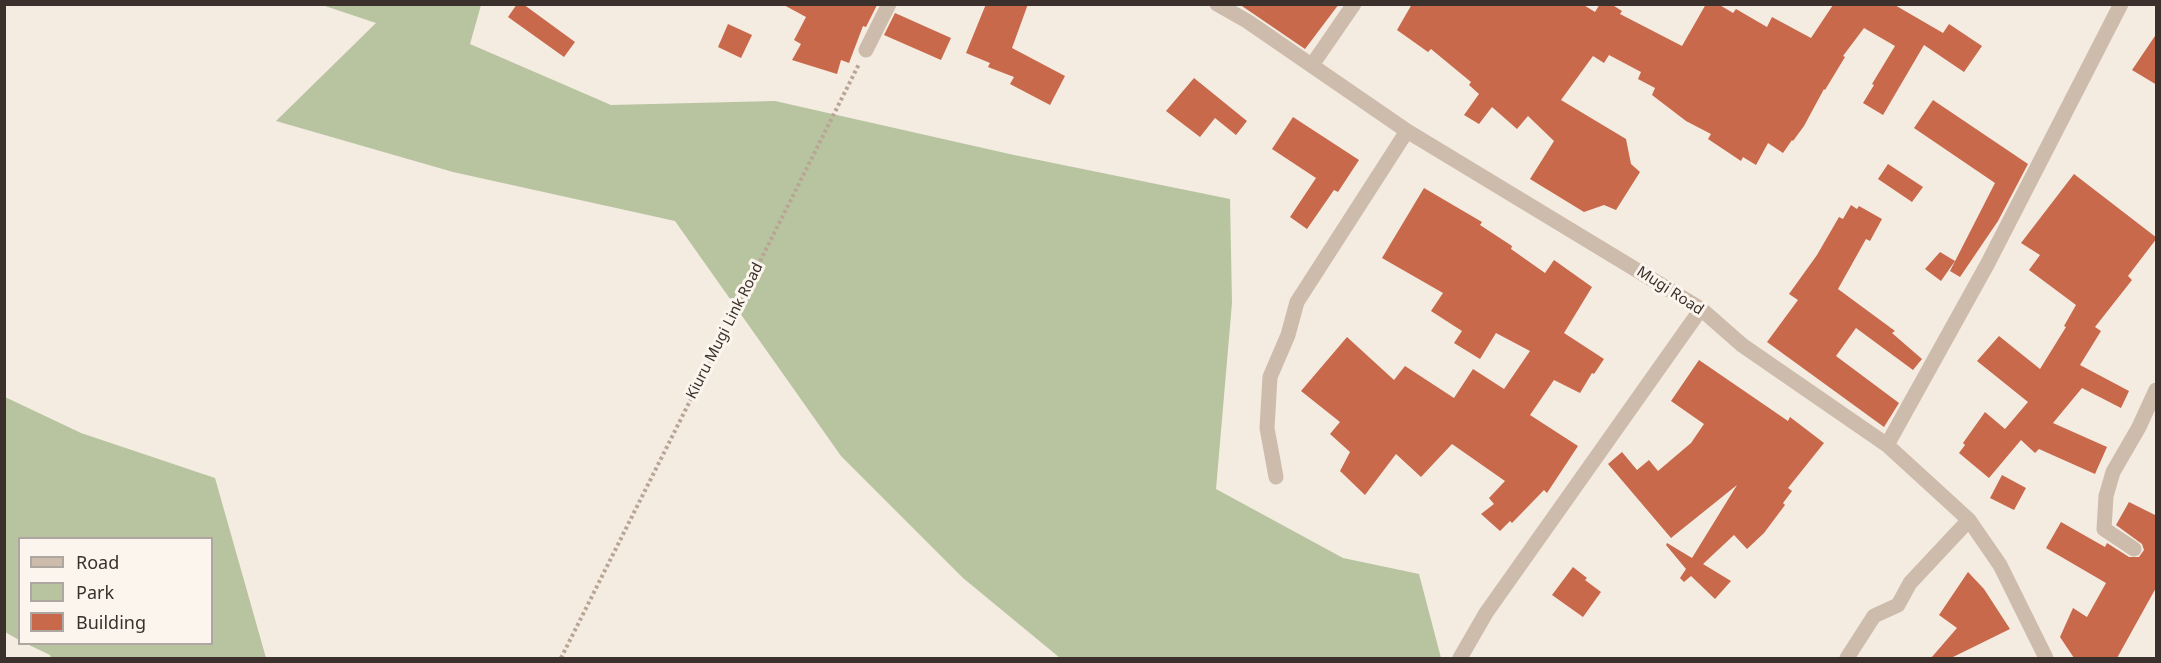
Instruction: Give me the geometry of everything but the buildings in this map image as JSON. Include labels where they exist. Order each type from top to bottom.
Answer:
[{"type":"street","points":[[866,50],[889,4]]},
{"type":"street","name":"Mugi Road","points":[[1217,4],[1312,64],[1407,131],[1701,309],[1742,345],[1887,445],[1970,520],[2000,565],[2046,658]]},
{"type":"street","points":[[1312,64],[1354,4]]},
{"type":"street","points":[[1887,445],[1988,263],[2121,4]]},
{"type":"street","points":[[1276,477],[1268,428],[1270,377],[1288,335],[1297,302],[1407,131]]},
{"type":"street","points":[[1460,658],[1486,613],[1701,309]]},
{"type":"street","points":[[2134,549],[2104,529],[2106,496],[2113,472],[2157,390]]},
{"type":"street","points":[[1847,658],[1874,616],[1898,605],[1910,583],[1970,520]]},
{"type":"path","name":"Kiuru Mugi Link Road","points":[[561,658],[866,50]]},
{"type":"green space","points":[[322,5],[481,5],[470,44],[611,105],[775,101],[1014,155],[1230,199],[1232,303],[1216,489],[1343,558],[1419,574],[1441,658],[1060,658],[963,578],[841,456],[675,221],[453,172],[276,121],[376,23]]},
{"type":"green space","points":[[5,397],[81,433],[215,478],[266,658],[51,658],[50,655],[29,645],[213,645],[213,537],[18,537],[18,639],[5,632]]}]
